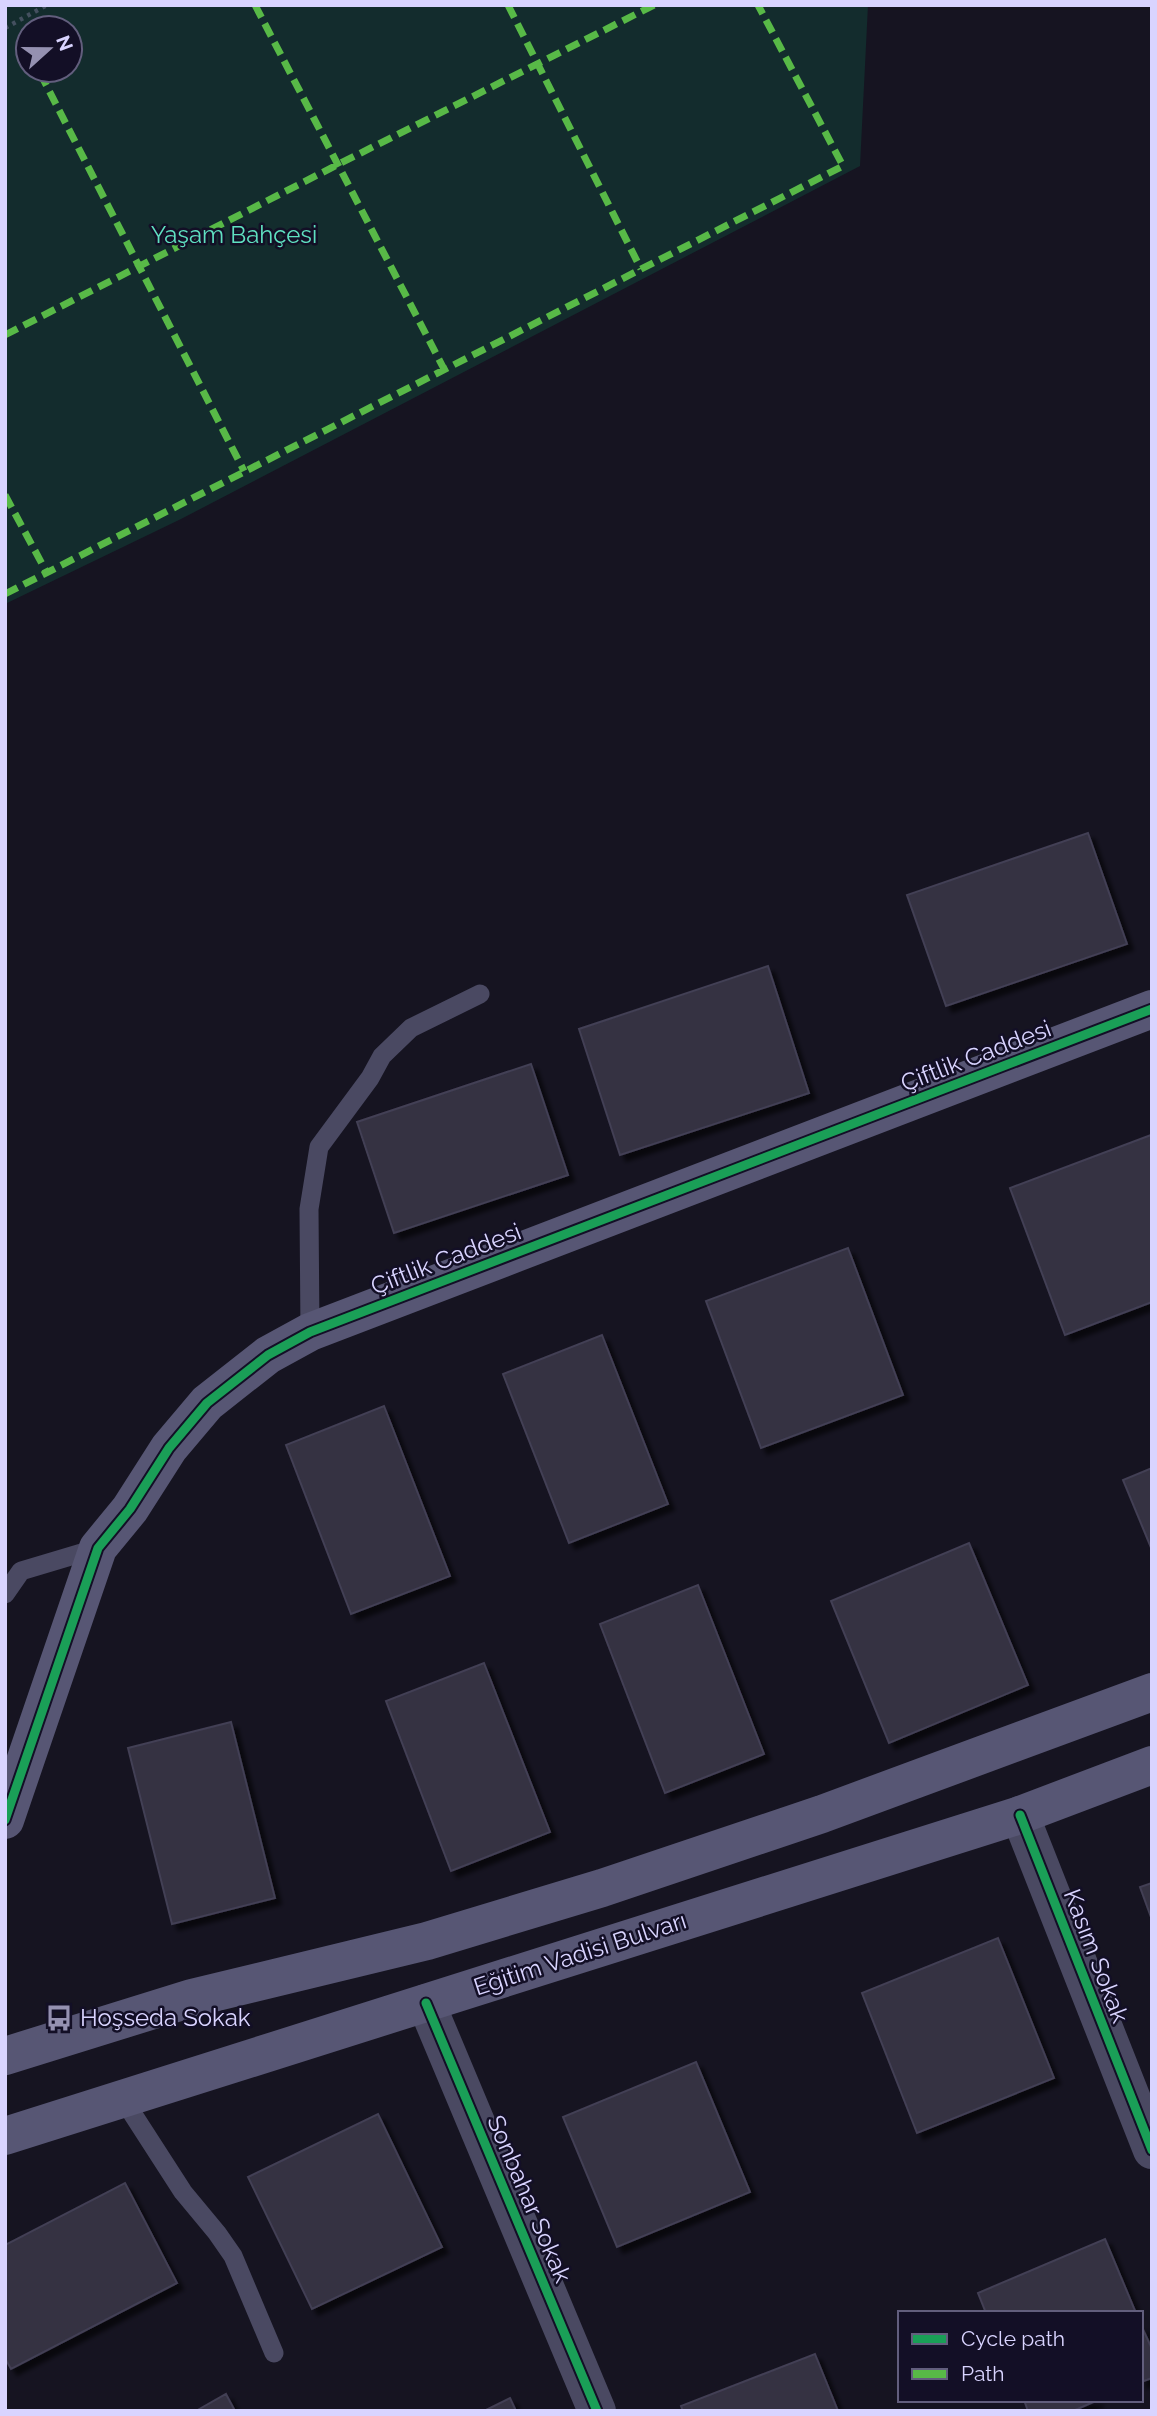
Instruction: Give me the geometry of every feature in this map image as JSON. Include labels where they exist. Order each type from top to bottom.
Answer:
[{"type":"main road","name":"Çiftlik Caddesi","points":[[5,1820],[98,1548],[130,1509],[169,1448],[207,1403],[268,1355],[310,1332],[1152,1009]]},
{"type":"main road","points":[[5,2056],[192,1998],[427,1941],[602,1888],[822,1814],[1152,1692]]},
{"type":"main road","name":"Eğitim Vadisi Bulvarı","points":[[5,2136],[1020,1815],[1152,1765]]},
{"type":"street","name":"Kasım Sokak","points":[[1020,1815],[1150,2143]]},
{"type":"street","name":"Sonbahar Sokak","points":[[426,2003],[597,2411]]},
{"type":"lane","points":[[310,1332],[309,1209],[319,1147],[370,1078],[382,1056],[411,1028],[480,994]]},
{"type":"lane","points":[[5,1594],[21,1570],[98,1548]]},
{"type":"lane","points":[[123,2099],[183,2192],[233,2256],[274,2353]]},
{"type":"path","points":[[5,27],[47,5]]},
{"type":"green space","name":"Yaşam Bahçesi","points":[[5,5],[868,5],[860,166],[181,519],[5,604]]},
{"type":"building","points":[[1088,833],[1127,944],[946,1006],[907,895]]},
{"type":"building","points":[[768,966],[809,1093],[620,1155],[579,1029]]},
{"type":"building","points":[[531,1064],[568,1175],[394,1233],[357,1122]]},
{"type":"building","points":[[1151,1135],[1152,1302],[1065,1335],[1010,1188]]},
{"type":"building","points":[[848,1248],[903,1395],[761,1448],[706,1301]]},
{"type":"building","points":[[602,1335],[668,1504],[569,1543],[503,1374]]},
{"type":"building","points":[[384,1406],[450,1576],[351,1614],[286,1445]]},
{"type":"building","points":[[1152,1468],[1152,1550],[1123,1480]]},
{"type":"building","points":[[969,1543],[1028,1685],[889,1743],[831,1601]]},
{"type":"building","points":[[698,1585],[764,1754],[665,1793],[600,1624]]},
{"type":"building","points":[[484,1663],[550,1832],[451,1871],[386,1701]]},
{"type":"building","points":[[231,1722],[275,1898],[172,1924],[128,1748]]},
{"type":"building","points":[[1152,1883],[1152,1920],[1140,1887]]},
{"type":"building","points":[[998,1938],[1054,2078],[917,2133],[862,1993]]},
{"type":"building","points":[[696,2062],[750,2192],[617,2247],[563,2117]]},
{"type":"building","points":[[378,2114],[442,2247],[312,2309],[248,2177]]},
{"type":"building","points":[[125,2183],[177,2283],[11,2369],[5,2358],[5,2245]]},
{"type":"building","points":[[1105,2239],[1135,2311],[985,2311],[978,2293]]},
{"type":"building","points":[[1143,2329],[1152,2349],[1152,2378],[1143,2381]]},
{"type":"building","points":[[815,2354],[838,2411],[683,2411],[681,2406]]},
{"type":"building","points":[[226,2394],[235,2411],[196,2411]]},
{"type":"building","points":[[510,2398],[516,2411],[484,2411]]},
{"type":"building","points":[[1025,2402],[1093,2402],[1073,2411],[1028,2411]]},
{"type":"marked path","points":[[255,5],[444,369]]},
{"type":"marked path","points":[[508,5],[641,269]]},
{"type":"marked path","points":[[5,335],[654,5]]},
{"type":"marked path","points":[[5,594],[843,166],[758,5]]},
{"type":"marked path","points":[[46,84],[244,471]]},
{"type":"marked path","points":[[5,495],[47,573]]},
{"type":"cycle path","points":[[5,1820],[98,1548],[130,1509],[169,1448],[207,1403],[268,1355],[310,1332],[1152,1009]]},
{"type":"cycle path","points":[[1020,1815],[1152,2150]]},
{"type":"cycle path","points":[[426,2003],[597,2411]]},
{"type":"place","name":"Hoşseda Sokak","points":[[59,2018]]}]
